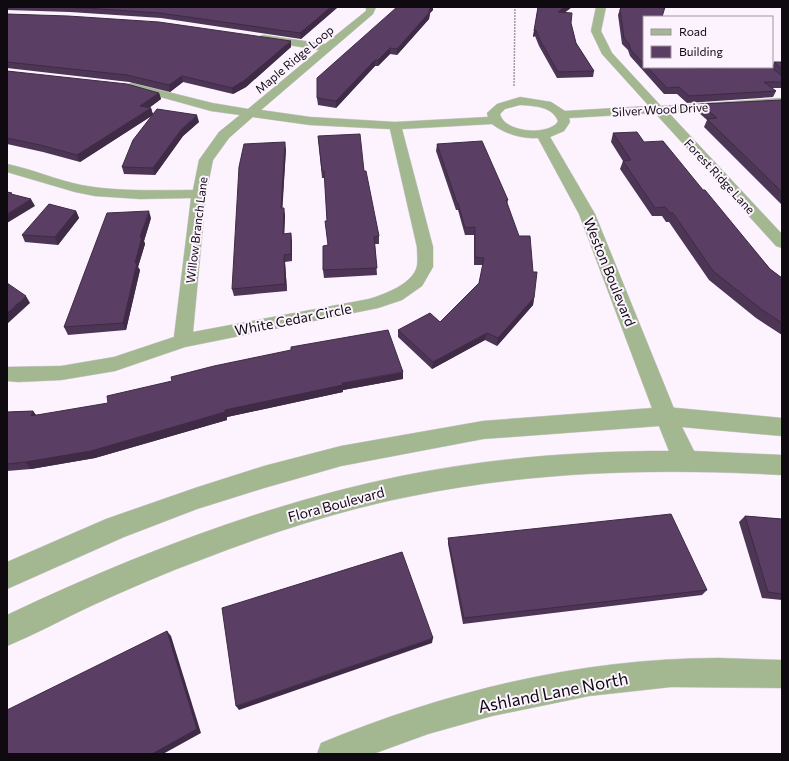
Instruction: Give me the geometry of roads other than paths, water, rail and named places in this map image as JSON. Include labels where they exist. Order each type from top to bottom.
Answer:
[{"type":"street","name":"Maple Ridge Loop","points":[[250,114],[370,12],[371,7]]},
{"type":"street","name":"Forest Ridge Lane","points":[[601,7],[596,31],[607,54],[782,243]]},
{"type":"street","points":[[252,36],[328,48]]},
{"type":"street","points":[[121,85],[211,107],[250,114],[310,121],[395,126],[494,120]]},
{"type":"street","points":[[520,101],[540,103],[554,108],[563,115],[564,121],[559,128],[543,134],[525,134],[512,131],[502,127],[494,120],[493,116],[494,111],[498,107],[520,101]]},
{"type":"street","name":"Silver Wood Drive","points":[[563,115],[782,102]]},
{"type":"street","name":"Willow Branch Lane","points":[[184,341],[199,194],[206,160],[224,135],[250,114]]},
{"type":"street","name":"White Cedar Circle","points":[[7,374],[62,373],[115,364],[184,341],[372,304],[396,296],[416,282],[425,267],[425,247],[395,126]]},
{"type":"street","name":"Weston Boulevard","points":[[543,134],[587,214],[666,416]]},
{"type":"street","points":[[7,168],[80,188],[119,195],[199,194]]},
{"type":"street","points":[[7,576],[115,528],[195,499],[264,477],[341,456],[418,441],[483,430],[666,416],[782,427]]},
{"type":"street","points":[[666,416],[686,460]]},
{"type":"street","name":"Flora Boulevard","points":[[7,631],[124,576],[207,544],[270,522],[348,500],[426,482],[515,469],[616,461],[686,460],[782,465]]},
{"type":"street","name":"Ashland Lane North","points":[[332,754],[427,720],[494,700],[586,682],[654,674],[715,672],[782,674]]}]
